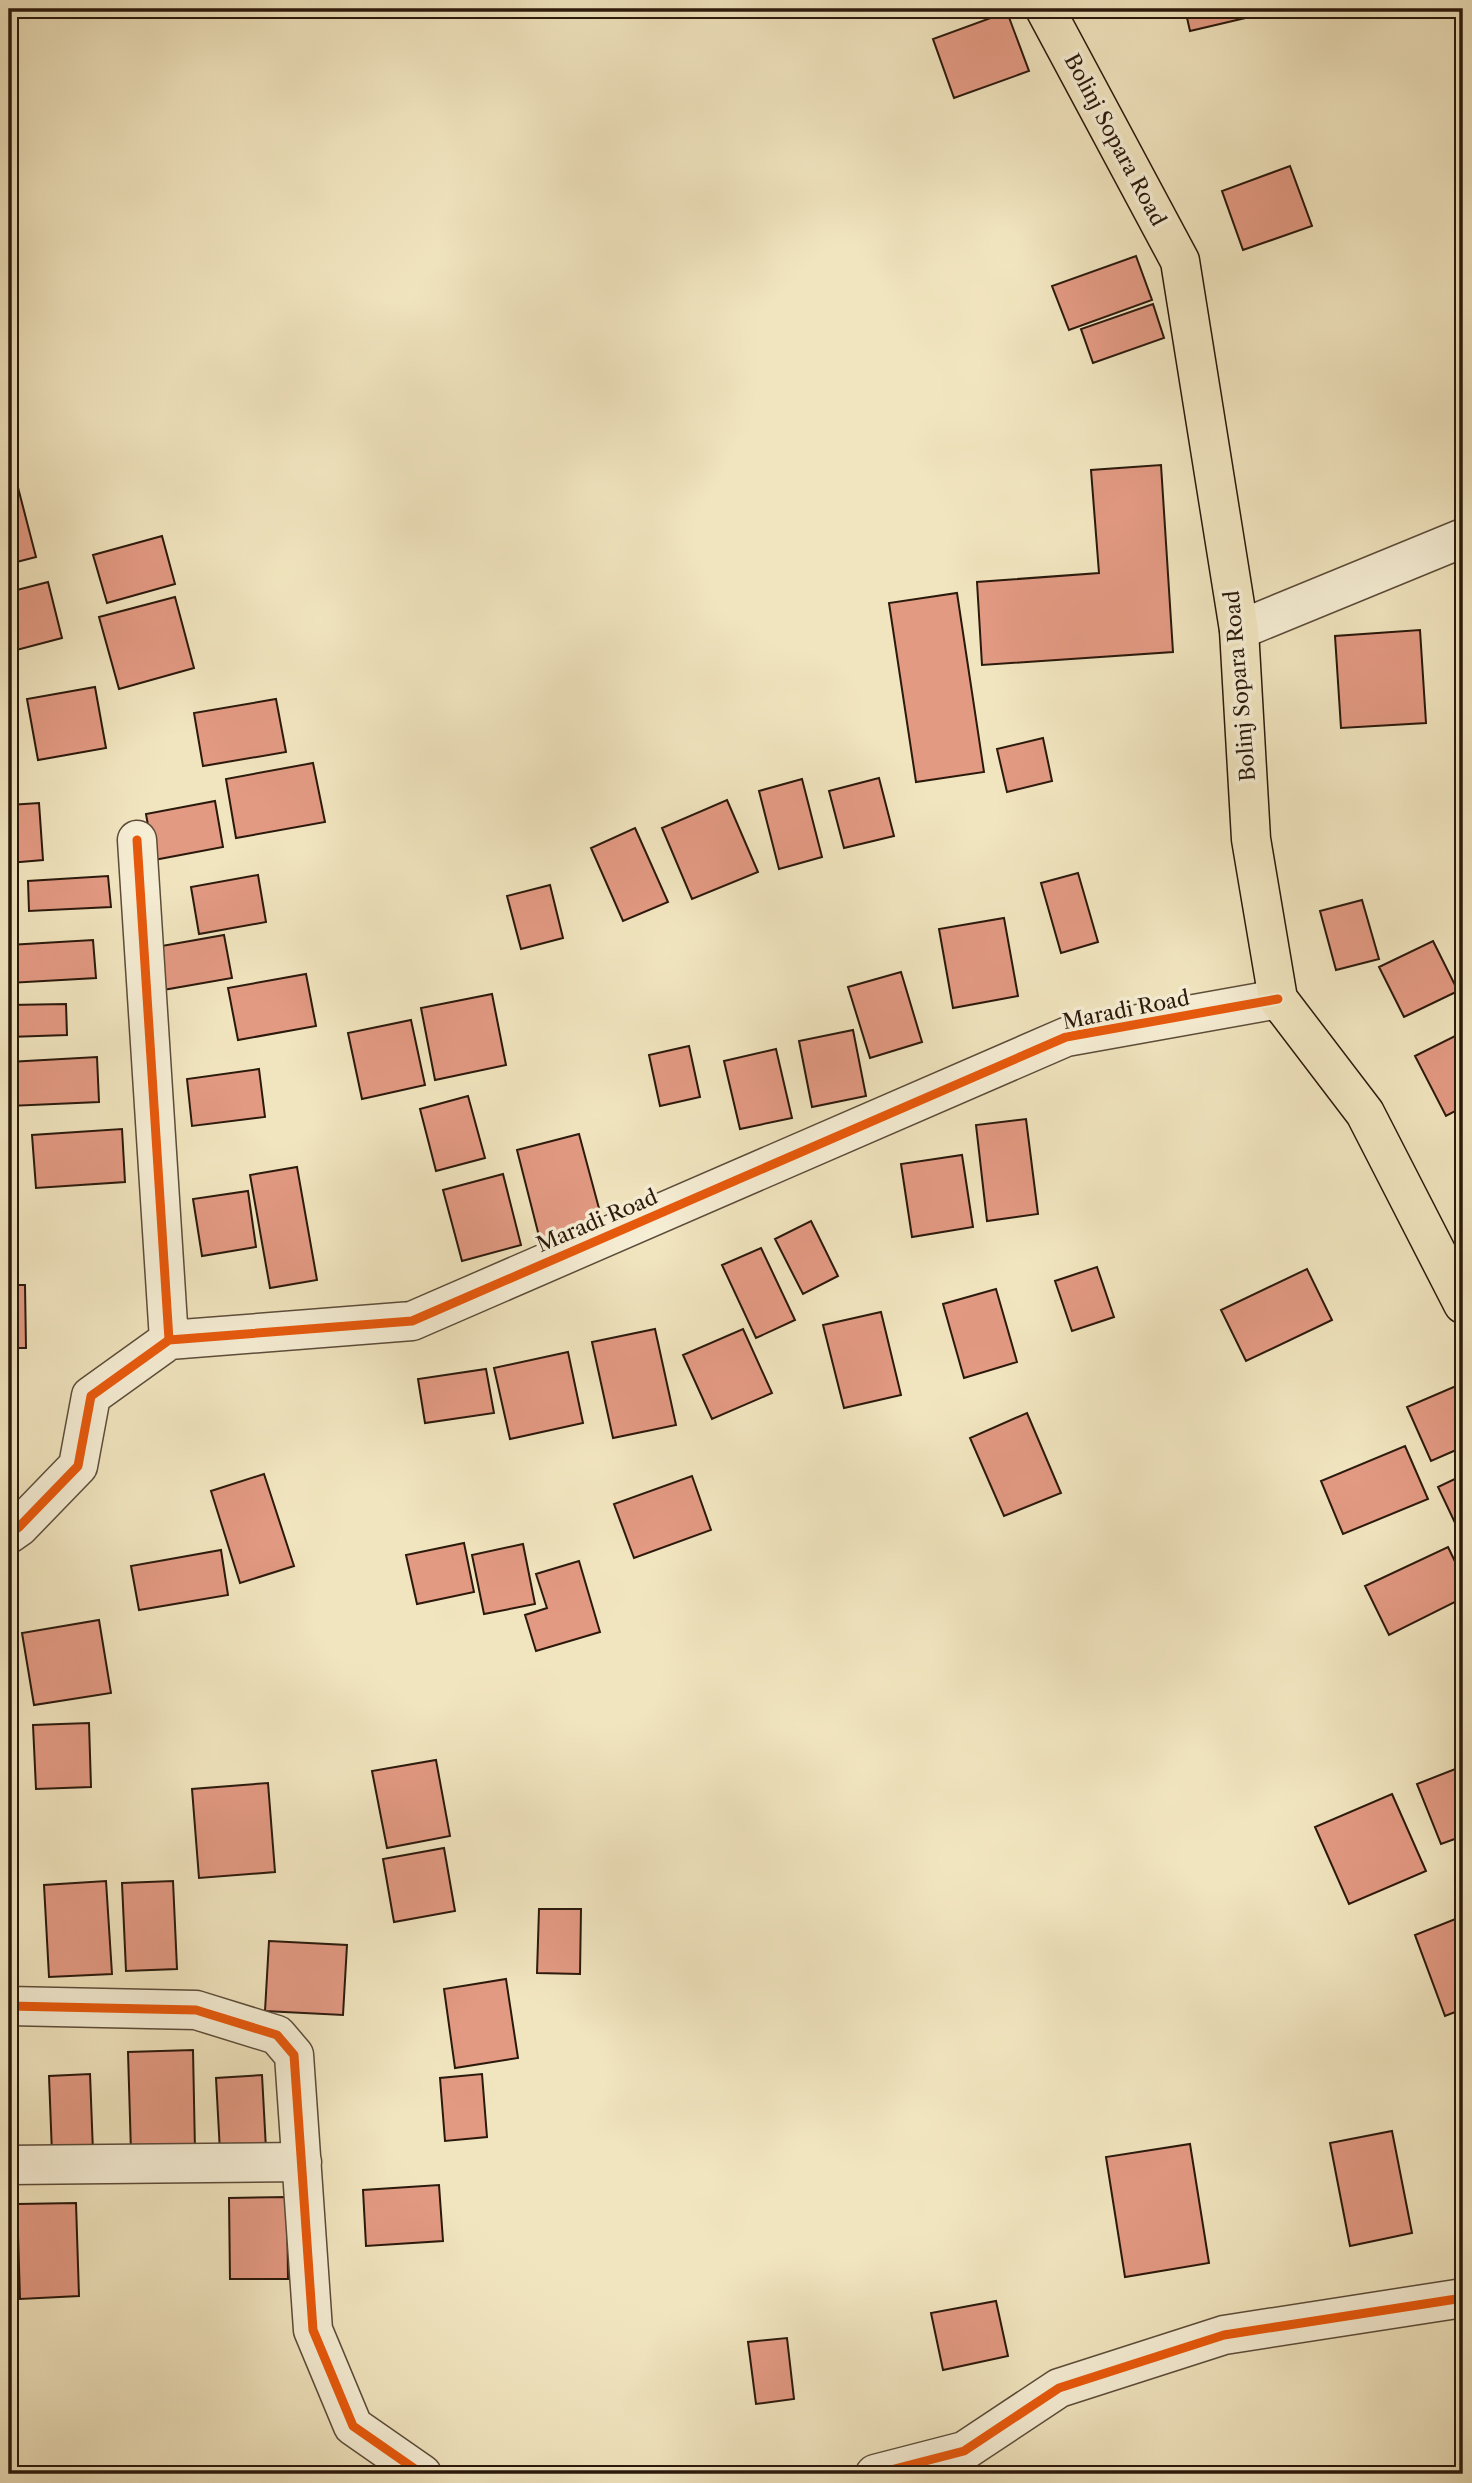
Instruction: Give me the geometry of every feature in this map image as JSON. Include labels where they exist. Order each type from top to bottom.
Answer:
[{"type":"main road","name":"Bolinj Sopara Road","points":[[1045,9],[1180,261],[1239,630],[1251,839],[1278,999],[1365,1113],[1463,1304]]},
{"type":"street","points":[[1239,630],[1463,538]]},
{"type":"street","points":[[9,1534],[78,1466],[91,1396],[169,1340],[137,840]]},
{"type":"street","name":"Maradi Road","points":[[169,1340],[412,1321],[1066,1037],[1278,999]]},
{"type":"street","points":[[9,2006],[196,2010],[243,2022],[277,2035],[294,2055],[313,2330],[353,2426],[422,2474]]},
{"type":"street","points":[[9,2165],[302,2162]]},
{"type":"street","points":[[875,2474],[964,2451],[1059,2388],[1224,2335],[1463,2298]]},
{"type":"building","points":[[1185,9],[1252,9],[1254,16],[1190,31]]},
{"type":"building","points":[[1007,12],[1029,71],[954,98],[933,39]]},
{"type":"building","points":[[1290,166],[1312,226],[1243,250],[1222,191]]},
{"type":"building","points":[[1136,256],[1152,300],[1069,330],[1052,286]]},
{"type":"building","points":[[1153,304],[1164,338],[1093,363],[1081,329]]},
{"type":"building","points":[[1161,465],[1173,652],[982,665],[977,582],[1099,573],[1091,470]]},
{"type":"building","points":[[15,476],[36,557],[9,564],[9,477]]},
{"type":"building","points":[[162,536],[175,584],[107,603],[93,555]]},
{"type":"building","points":[[48,582],[62,638],[9,652],[9,592]]},
{"type":"building","points":[[957,593],[984,772],[916,782],[889,603]]},
{"type":"building","points":[[175,597],[194,668],[119,689],[99,617]]},
{"type":"building","points":[[1420,630],[1426,723],[1341,728],[1335,636]]},
{"type":"building","points":[[95,687],[106,748],[38,760],[27,699]]},
{"type":"building","points":[[276,699],[286,752],[203,766],[194,713]]},
{"type":"building","points":[[1043,738],[1052,781],[1007,792],[997,749]]},
{"type":"building","points":[[313,763],[325,822],[236,838],[226,779]]},
{"type":"building","points":[[879,778],[894,836],[844,848],[829,791]]},
{"type":"building","points":[[802,779],[822,857],[779,869],[759,791]]},
{"type":"building","points":[[727,800],[758,872],[692,899],[662,828]]},
{"type":"building","points":[[215,801],[223,847],[154,860],[146,814]]},
{"type":"building","points":[[39,803],[43,860],[9,863],[9,805]]},
{"type":"building","points":[[635,828],[668,902],[623,921],[591,848]]},
{"type":"building","points":[[1078,873],[1098,942],[1061,953],[1041,883]]},
{"type":"building","points":[[258,875],[266,922],[199,934],[191,887]]},
{"type":"building","points":[[108,876],[111,907],[29,911],[28,881]]},
{"type":"building","points":[[550,885],[563,938],[521,949],[507,896]]},
{"type":"building","points":[[1362,900],[1379,959],[1336,970],[1320,911]]},
{"type":"building","points":[[1004,918],[1018,996],[953,1008],[939,929]]},
{"type":"building","points":[[224,935],[232,978],[163,990],[156,947]]},
{"type":"building","points":[[93,940],[96,978],[9,983],[9,945]]},
{"type":"building","points":[[1433,941],[1458,991],[1404,1017],[1379,967]]},
{"type":"building","points":[[901,972],[922,1042],[870,1058],[848,987]]},
{"type":"building","points":[[306,974],[316,1026],[238,1040],[228,988]]},
{"type":"building","points":[[492,994],[506,1065],[435,1080],[421,1008]]},
{"type":"building","points":[[66,1004],[67,1035],[9,1037],[9,1005]]},
{"type":"building","points":[[411,1020],[425,1085],[362,1099],[348,1033]]},
{"type":"building","points":[[853,1030],[866,1096],[812,1107],[799,1041]]},
{"type":"building","points":[[1463,1032],[1463,1107],[1446,1116],[1415,1056]]},
{"type":"building","points":[[689,1046],[700,1097],[660,1106],[649,1055]]},
{"type":"building","points":[[776,1049],[792,1118],[740,1129],[724,1061]]},
{"type":"building","points":[[97,1057],[99,1102],[9,1106],[9,1062]]},
{"type":"building","points":[[259,1069],[265,1117],[192,1126],[187,1079]]},
{"type":"building","points":[[468,1096],[485,1158],[436,1171],[420,1109]]},
{"type":"building","points":[[1026,1119],[1038,1214],[987,1221],[976,1125]]},
{"type":"building","points":[[122,1129],[125,1182],[36,1188],[32,1135]]},
{"type":"building","points":[[579,1134],[604,1227],[541,1244],[517,1150]]},
{"type":"building","points":[[962,1155],[973,1227],[912,1237],[901,1164]]},
{"type":"building","points":[[297,1167],[317,1280],[270,1288],[250,1175]]},
{"type":"building","points":[[503,1174],[521,1245],[462,1261],[443,1190]]},
{"type":"building","points":[[248,1191],[256,1247],[202,1256],[193,1199]]},
{"type":"building","points":[[9,1218],[11,1272],[9,1272]]},
{"type":"building","points":[[811,1221],[838,1276],[803,1294],[775,1239]]},
{"type":"building","points":[[761,1248],[795,1320],[756,1338],[722,1265]]},
{"type":"building","points":[[1097,1267],[1114,1317],[1072,1331],[1055,1281]]},
{"type":"building","points":[[1307,1269],[1332,1320],[1246,1361],[1221,1310]]},
{"type":"building","points":[[9,1285],[25,1285],[26,1348],[9,1348]]},
{"type":"building","points":[[996,1289],[1017,1362],[964,1378],[943,1304]]},
{"type":"building","points":[[881,1312],[901,1395],[844,1408],[823,1325]]},
{"type":"building","points":[[655,1329],[676,1425],[613,1438],[592,1342]]},
{"type":"building","points":[[743,1329],[772,1393],[712,1419],[683,1355]]},
{"type":"building","points":[[568,1352],[583,1423],[510,1439],[494,1368]]},
{"type":"building","points":[[486,1369],[494,1413],[425,1423],[418,1379]]},
{"type":"building","points":[[1463,1383],[1463,1447],[1431,1461],[1407,1407]]},
{"type":"building","points":[[1027,1413],[1061,1493],[1004,1516],[970,1438]]},
{"type":"building","points":[[1405,1446],[1428,1499],[1343,1534],[1321,1481]]},
{"type":"building","points":[[264,1474],[294,1566],[240,1583],[211,1491]]},
{"type":"building","points":[[1463,1475],[1463,1524],[1457,1527],[1438,1487]]},
{"type":"building","points":[[692,1476],[711,1530],[634,1558],[614,1504]]},
{"type":"building","points":[[464,1543],[474,1592],[417,1604],[406,1555]]},
{"type":"building","points":[[523,1544],[535,1604],[484,1614],[472,1555]]},
{"type":"building","points":[[1448,1547],[1463,1578],[1463,1598],[1389,1635],[1365,1586]]},
{"type":"building","points":[[221,1550],[228,1595],[139,1610],[131,1566]]},
{"type":"building","points":[[579,1561],[600,1632],[536,1651],[525,1615],[547,1608],[536,1574]]},
{"type":"building","points":[[99,1620],[111,1693],[34,1705],[22,1633]]},
{"type":"building","points":[[89,1723],[91,1787],[36,1789],[33,1725]]},
{"type":"building","points":[[436,1760],[450,1836],[387,1848],[372,1771]]},
{"type":"building","points":[[1463,1766],[1463,1836],[1441,1844],[1417,1784]]},
{"type":"building","points":[[268,1783],[275,1872],[199,1878],[192,1789]]},
{"type":"building","points":[[1392,1794],[1426,1871],[1349,1904],[1315,1827]]},
{"type":"building","points":[[444,1848],[455,1911],[394,1922],[383,1859]]},
{"type":"building","points":[[106,1881],[112,1974],[49,1977],[44,1885]]},
{"type":"building","points":[[173,1881],[177,1969],[126,1971],[122,1883]]},
{"type":"building","points":[[539,1909],[581,1909],[580,1974],[537,1973]]},
{"type":"building","points":[[1463,1916],[1463,2009],[1445,2016],[1415,1935]]},
{"type":"building","points":[[269,1941],[347,1945],[343,2015],[265,2011]]},
{"type":"building","points":[[506,1979],[518,2058],[455,2068],[444,1989]]},
{"type":"building","points":[[193,2050],[195,2151],[131,2152],[128,2052]]},
{"type":"building","points":[[90,2074],[93,2152],[52,2154],[49,2076]]},
{"type":"building","points":[[482,2074],[487,2137],[445,2141],[440,2078]]},
{"type":"building","points":[[262,2075],[266,2149],[220,2152],[216,2078]]},
{"type":"building","points":[[1392,2131],[1412,2233],[1350,2246],[1330,2143]]},
{"type":"building","points":[[1190,2144],[1209,2263],[1125,2277],[1106,2157]]},
{"type":"building","points":[[439,2185],[443,2241],[366,2246],[363,2190]]},
{"type":"building","points":[[287,2197],[288,2279],[230,2279],[229,2198]]},
{"type":"building","points":[[76,2203],[79,2296],[20,2299],[17,2204]]},
{"type":"building","points":[[996,2301],[1008,2356],[943,2370],[931,2313]]},
{"type":"building","points":[[787,2338],[794,2399],[756,2404],[748,2342]]},
{"type":"cycle path","points":[[137,840],[169,1340]]},
{"type":"cycle path","points":[[9,1534],[78,1466],[91,1396],[169,1340],[412,1321],[1066,1037],[1278,999]]},
{"type":"cycle path","points":[[9,2006],[196,2010],[277,2035],[294,2055],[313,2330],[353,2426],[422,2474]]},
{"type":"cycle path","points":[[875,2474],[964,2451],[1059,2388],[1224,2335],[1463,2298]]}]
